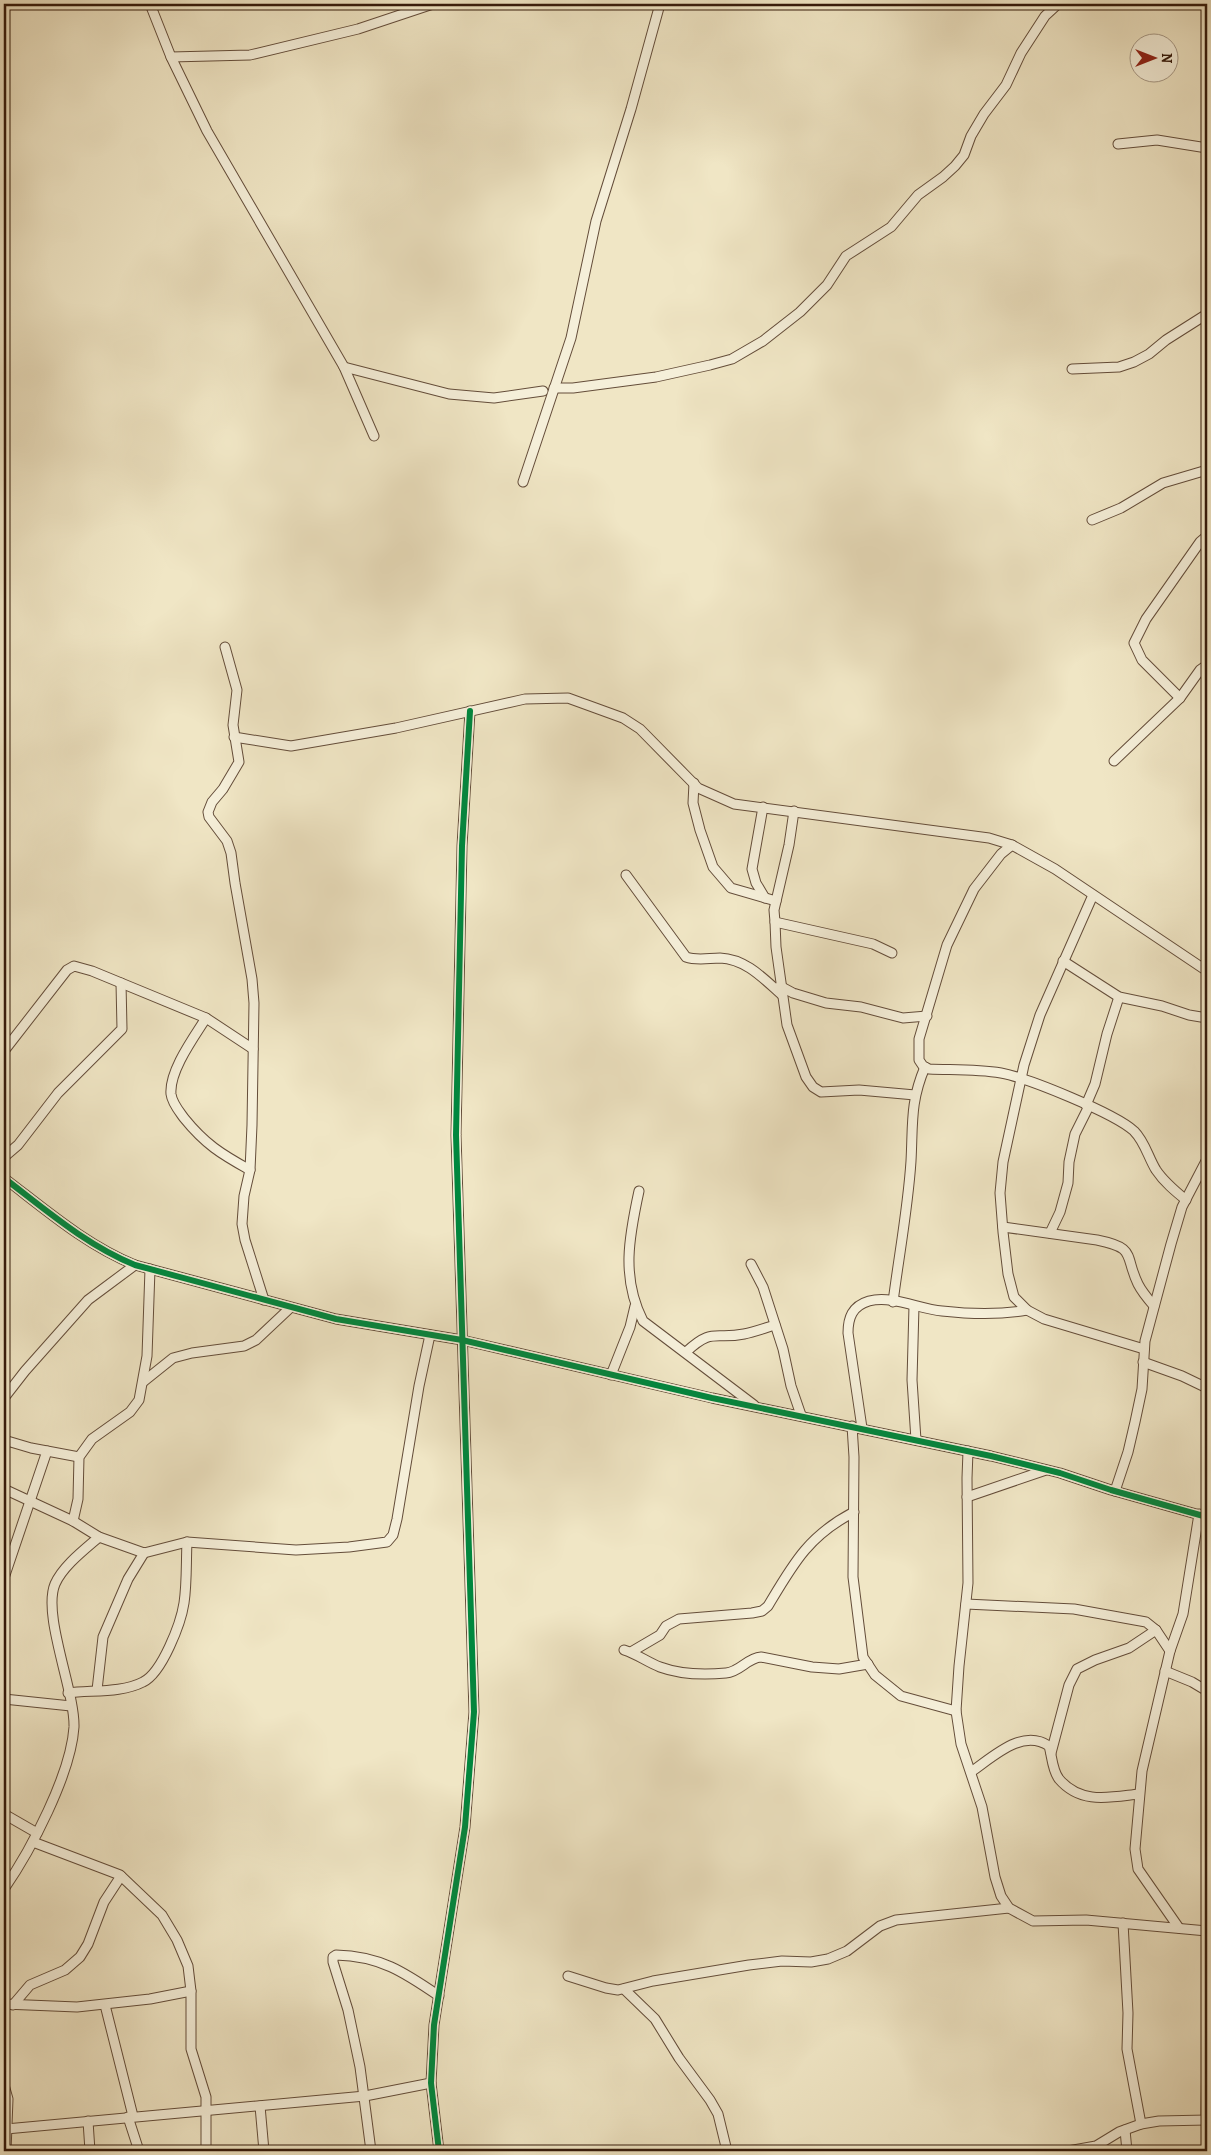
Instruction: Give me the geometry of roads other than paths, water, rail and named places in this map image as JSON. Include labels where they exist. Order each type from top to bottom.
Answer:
[{"type":"street","points":[[150,4],[171,57],[207,131],[344,367],[374,436]]},
{"type":"street","points":[[171,57],[250,56],[358,29],[433,4]]},
{"type":"street","points":[[523,482],[571,338],[596,221],[631,109],[660,4]]},
{"type":"street","points":[[554,388],[573,388],[656,377],[710,365],[732,359],[763,341],[800,312],[827,285],[846,256],[891,228],[918,195],[955,166],[964,154],[971,136],[984,114],[1006,85],[1021,53],[1045,16],[1058,4]]},
{"type":"street","points":[[1118,144],[1157,140],[1207,148]]},
{"type":"street","points":[[1072,369],[1119,367],[1134,362],[1149,354],[1166,340],[1207,314]]},
{"type":"street","points":[[344,367],[449,394],[494,398],[543,392]]},
{"type":"street","points":[[1092,520],[1121,508],[1163,483],[1207,470]]},
{"type":"street","points":[[1180,698],[1142,660],[1134,642],[1146,619],[1177,578],[1195,549],[1207,536]]},
{"type":"street","points":[[225,646],[237,690],[234,737],[238,762],[223,789],[212,802],[208,812],[209,817],[227,841],[231,852],[252,979],[254,1003],[253,1097],[250,1170],[244,1196],[242,1224],[245,1240],[264,1300]]},
{"type":"street","points":[[1114,760],[1180,698],[1200,670],[1207,665]]},
{"type":"street","points":[[234,737],[291,746],[396,728],[525,699],[544,697],[568,698],[623,718],[640,729],[698,788],[734,804],[794,810],[825,816],[989,838],[1012,845],[1055,869],[1207,971]]},
{"type":"street","points":[[439,2151],[431,2083],[434,2025],[465,1827],[474,1712],[458,1203],[456,1070],[463,820],[470,711]]},
{"type":"street","points":[[694,783],[693,804],[713,867],[731,888],[776,901]]},
{"type":"street","points":[[763,807],[752,869],[756,882],[765,898]]},
{"type":"street","points":[[794,810],[789,845],[776,901],[774,922],[781,991],[787,1025],[806,1077],[821,1092],[869,1091],[915,1095]]},
{"type":"street","points":[[1012,845],[1001,854],[974,889],[947,945],[919,1039],[919,1060],[926,1067],[945,1070],[977,1070],[1021,1078],[1088,1106],[1124,1124],[1134,1131],[1146,1148],[1157,1172],[1166,1183],[1186,1200]]},
{"type":"street","points":[[626,875],[686,957],[696,960],[726,958],[746,965],[781,991],[826,1003],[861,1007],[902,1018],[927,1016]]},
{"type":"street","points":[[1094,895],[1040,1015],[1021,1078],[1003,1162],[1000,1193],[1008,1274],[1014,1297],[1027,1310],[1044,1319],[1144,1349]]},
{"type":"street","points":[[774,922],[873,944],[892,952]]},
{"type":"street","points":[[1063,961],[1119,997],[1207,1018]]},
{"type":"street","points":[[4,1051],[71,967],[80,966],[206,1018],[253,1049]]},
{"type":"street","points":[[4,1157],[18,1145],[58,1093],[122,1029],[121,983]]},
{"type":"street","points":[[1050,1233],[1060,1212],[1068,1183],[1069,1162],[1075,1134],[1088,1106],[1119,997]]},
{"type":"street","points":[[206,1018],[178,1065],[171,1094],[174,1104],[210,1147],[250,1170]]},
{"type":"street","points":[[893,1302],[911,1161],[911,1124],[915,1095],[926,1067]]},
{"type":"street","points":[[1115,1491],[1128,1452],[1142,1389],[1144,1349],[1171,1244],[1186,1200],[1207,1159]]},
{"type":"street","points":[[4,1178],[89,1242],[135,1265],[336,1319],[462,1340],[610,1375],[968,1451],[1046,1470],[1203,1515],[1183,1614],[1170,1651],[1142,1771],[1135,1849],[1138,1869],[1179,1928]]},
{"type":"street","points":[[639,1192],[630,1230],[629,1262],[630,1288],[635,1306],[643,1321],[756,1406]]},
{"type":"street","points":[[1003,1227],[1097,1240],[1120,1247],[1128,1253],[1137,1283],[1154,1306]]},
{"type":"street","points":[[752,1264],[763,1287],[783,1348],[791,1386],[801,1415]]},
{"type":"street","points":[[4,1398],[25,1371],[88,1300],[135,1265]]},
{"type":"street","points":[[73,1521],[78,1499],[79,1457],[92,1439],[130,1412],[139,1400],[147,1356],[150,1269]]},
{"type":"street","points":[[862,1428],[850,1354],[848,1319],[854,1309],[870,1301],[893,1302],[941,1311],[1011,1313],[1027,1310]]},
{"type":"street","points":[[610,1375],[630,1327],[635,1306]]},
{"type":"street","points":[[914,1306],[912,1380],[916,1440]]},
{"type":"street","points":[[143,1382],[173,1358],[192,1352],[244,1346],[256,1340],[290,1308]]},
{"type":"street","points":[[686,1352],[707,1336],[743,1334],[775,1325]]},
{"type":"street","points":[[4,1489],[31,1504],[73,1521],[99,1537],[144,1553],[187,1542],[296,1550],[349,1547],[387,1542],[393,1535],[397,1519],[419,1386],[430,1335]]},
{"type":"street","points":[[1143,1362],[1207,1388]]},
{"type":"street","points":[[852,1426],[854,1457],[853,1577],[863,1657],[885,1684],[901,1696],[956,1711]]},
{"type":"street","points":[[4,1440],[79,1457]]},
{"type":"street","points":[[4,1578],[31,1504],[47,1451]]},
{"type":"street","points":[[968,1451],[968,1583],[956,1711],[961,1744],[982,1807],[995,1877],[1001,1896],[1009,1908],[1033,1921],[1086,1920],[1207,1931]]},
{"type":"street","points":[[967,1497],[1046,1470]]},
{"type":"street","points":[[854,1512],[841,1519],[800,1554],[768,1606],[762,1611],[679,1619],[666,1626],[655,1638],[628,1651],[659,1666],[688,1673],[727,1673],[734,1671],[754,1657],[805,1666],[839,1669],[868,1664]]},
{"type":"street","points":[[4,1889],[35,1838],[56,1791],[72,1744],[74,1724],[54,1618],[53,1595],[56,1584],[64,1572],[99,1537]]},
{"type":"street","points":[[68,1693],[133,1686],[146,1681],[156,1672],[176,1629],[184,1604],[187,1542]]},
{"type":"street","points":[[97,1690],[103,1637],[128,1579],[144,1553]]},
{"type":"street","points":[[966,1604],[1045,1606],[1108,1614],[1146,1622],[1156,1630],[1170,1651]]},
{"type":"street","points":[[1051,1754],[1069,1685],[1077,1669],[1095,1660],[1129,1648],[1156,1630]]},
{"type":"street","points":[[1165,1671],[1192,1682],[1207,1691]]},
{"type":"street","points":[[4,1702],[71,1706]]},
{"type":"street","points":[[971,1772],[1005,1748],[1022,1740],[1043,1742],[1050,1746],[1053,1766],[1059,1779],[1076,1792],[1087,1797],[1099,1798],[1140,1794]]},
{"type":"street","points":[[4,1814],[35,1838],[121,1876],[162,1915],[177,1940],[188,1966],[191,1991],[191,2049],[206,2097],[206,2151]]},
{"type":"street","points":[[8,2005],[30,1985],[65,1970],[80,1957],[88,1944],[104,1902],[121,1876]]},
{"type":"street","points":[[568,1976],[618,1990],[654,1981],[740,1966],[782,1961],[812,1962],[828,1959],[847,1951],[880,1926],[896,1920],[1009,1908]]},
{"type":"street","points":[[1123,1924],[1128,2013],[1127,2049],[1141,2124]]},
{"type":"street","points":[[371,2151],[365,2096],[348,2010],[332,1962],[333,1957],[336,1954],[381,1961],[404,1972],[439,1996]]},
{"type":"street","points":[[624,1989],[654,2019],[679,2058],[710,2100],[718,2114],[727,2151]]},
{"type":"street","points":[[8,2005],[76,2007],[105,2005],[191,1991]]},
{"type":"street","points":[[105,2005],[139,2151]]},
{"type":"street","points":[[1068,2151],[1096,2146],[1125,2130],[1141,2124],[1159,2121],[1207,2120],[1207,2041]]},
{"type":"street","points":[[6,2129],[365,2096],[431,2083]]},
{"type":"street","points":[[4,2086],[8,2099],[6,2151]]},
{"type":"street","points":[[260,2106],[264,2151]]},
{"type":"street","points":[[88,2121],[90,2151]]},
{"type":"street","points":[[1125,2130],[1127,2151]]}]
